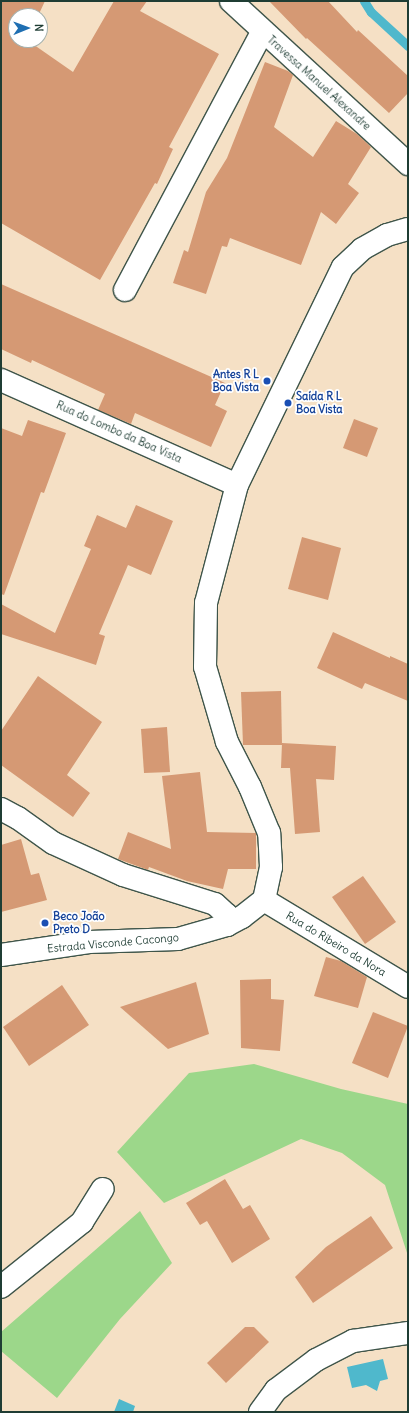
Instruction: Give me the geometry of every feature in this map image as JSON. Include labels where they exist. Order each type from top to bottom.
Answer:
[{"type":"street","name":"Travessa Manuel Alexandre","points":[[231,1],[408,164]]},
{"type":"street","points":[[126,290],[263,31]]},
{"type":"street","points":[[264,900],[271,867],[269,833],[250,787],[228,742],[204,667],[206,603],[236,485],[343,267],[362,249],[387,235],[408,229]]},
{"type":"street","name":"Rua do Lombo da Boa Vista","points":[[1,380],[236,485]]},
{"type":"street","points":[[1,809],[18,818],[53,844],[123,876],[215,904],[227,915],[227,925]]},
{"type":"street","name":"Estrada Visconde Cacongo","points":[[1,955],[77,944],[178,939],[227,925],[242,917],[264,900]]},
{"type":"street","name":"Rua do Ribeiro da Nora","points":[[264,900],[408,987]]},
{"type":"street","points":[[1,1287],[82,1222],[103,1189]]},
{"type":"street","points":[[260,1412],[276,1390],[316,1360],[353,1341],[408,1333]]},
{"type":"green space","points":[[254,1064],[341,1089],[408,1104],[408,1256],[385,1185],[342,1153],[301,1139],[164,1203],[117,1152],[189,1073]]},
{"type":"green space","points":[[140,1211],[172,1263],[120,1319],[57,1398],[1,1351],[1,1332]]},
{"type":"water","points":[[383,1359],[388,1379],[380,1381],[377,1391],[366,1385],[352,1388],[347,1367]]},
{"type":"water","points":[[119,1399],[135,1406],[133,1412],[114,1412]]},
{"type":"building","points":[[1,1],[45,1],[42,8],[8,8],[8,48],[38,48],[73,72],[114,1],[147,1],[140,11],[219,54],[169,147],[173,149],[157,184],[155,183],[100,280],[1,223]]},
{"type":"building","points":[[269,1],[328,1],[357,32],[358,30],[408,76],[408,93],[389,113],[307,38],[306,39]]},
{"type":"building","points":[[265,62],[288,71],[293,75],[274,127],[313,157],[336,121],[357,134],[371,147],[348,184],[359,193],[336,224],[321,212],[301,265],[230,238],[227,247],[222,246],[206,294],[173,283],[184,250],[188,252],[206,192],[227,158]]},
{"type":"building","points":[[1,284],[225,383],[215,405],[227,411],[211,447],[135,413],[131,424],[98,410],[105,394],[32,360],[31,363],[1,349]]},
{"type":"building","points":[[354,419],[378,428],[367,457],[343,448]]},
{"type":"building","points":[[28,420],[66,433],[44,493],[41,492],[4,595],[1,594],[1,428],[22,436]]},
{"type":"building","points":[[136,505],[173,521],[151,575],[128,565],[99,634],[105,636],[96,665],[1,634],[1,604],[55,633],[91,549],[84,546],[97,515],[126,528]]},
{"type":"building","points":[[302,537],[341,548],[328,600],[288,589]]},
{"type":"building","points":[[333,632],[390,658],[390,656],[408,664],[408,701],[365,683],[362,689],[317,668]]},
{"type":"building","points":[[38,676],[102,722],[67,775],[90,793],[73,817],[1,765],[1,731]]},
{"type":"building","points":[[281,691],[282,745],[243,745],[241,692]]},
{"type":"building","points":[[167,727],[170,772],[144,773],[141,729]]},
{"type":"building","points":[[282,743],[336,746],[334,780],[316,779],[320,832],[295,834],[290,768],[281,768]]},
{"type":"building","points":[[200,772],[207,832],[256,833],[256,869],[228,869],[223,889],[187,881],[149,867],[148,870],[118,859],[128,832],[171,849],[162,776]]},
{"type":"building","points":[[21,839],[31,875],[39,873],[47,900],[1,912],[1,845]]},
{"type":"building","points":[[363,876],[396,922],[365,944],[332,897]]},
{"type":"building","points":[[326,957],[341,961],[367,977],[358,1008],[314,996]]},
{"type":"building","points":[[271,979],[271,999],[284,1000],[280,1051],[241,1048],[240,980]]},
{"type":"building","points":[[196,982],[209,1034],[168,1049],[120,1007]]},
{"type":"building","points":[[62,985],[89,1025],[29,1066],[3,1027]]},
{"type":"building","points":[[373,1012],[408,1026],[388,1078],[352,1063]]},
{"type":"building","points":[[225,1179],[243,1209],[250,1205],[270,1239],[232,1263],[207,1221],[200,1225],[186,1203]]},
{"type":"building","points":[[371,1216],[393,1248],[313,1303],[295,1277],[326,1247]]},
{"type":"building","points":[[245,1327],[254,1327],[269,1342],[226,1383],[207,1363]]},
{"type":"waterway","points":[[364,1],[371,12],[408,46]]},
{"type":"place","name":"Antes R L Boa Vista","points":[[267,381]]},
{"type":"place","name":"Saída R L Boa Vista","points":[[288,403]]},
{"type":"place","name":"Beco João Preto D","points":[[45,923]]}]
